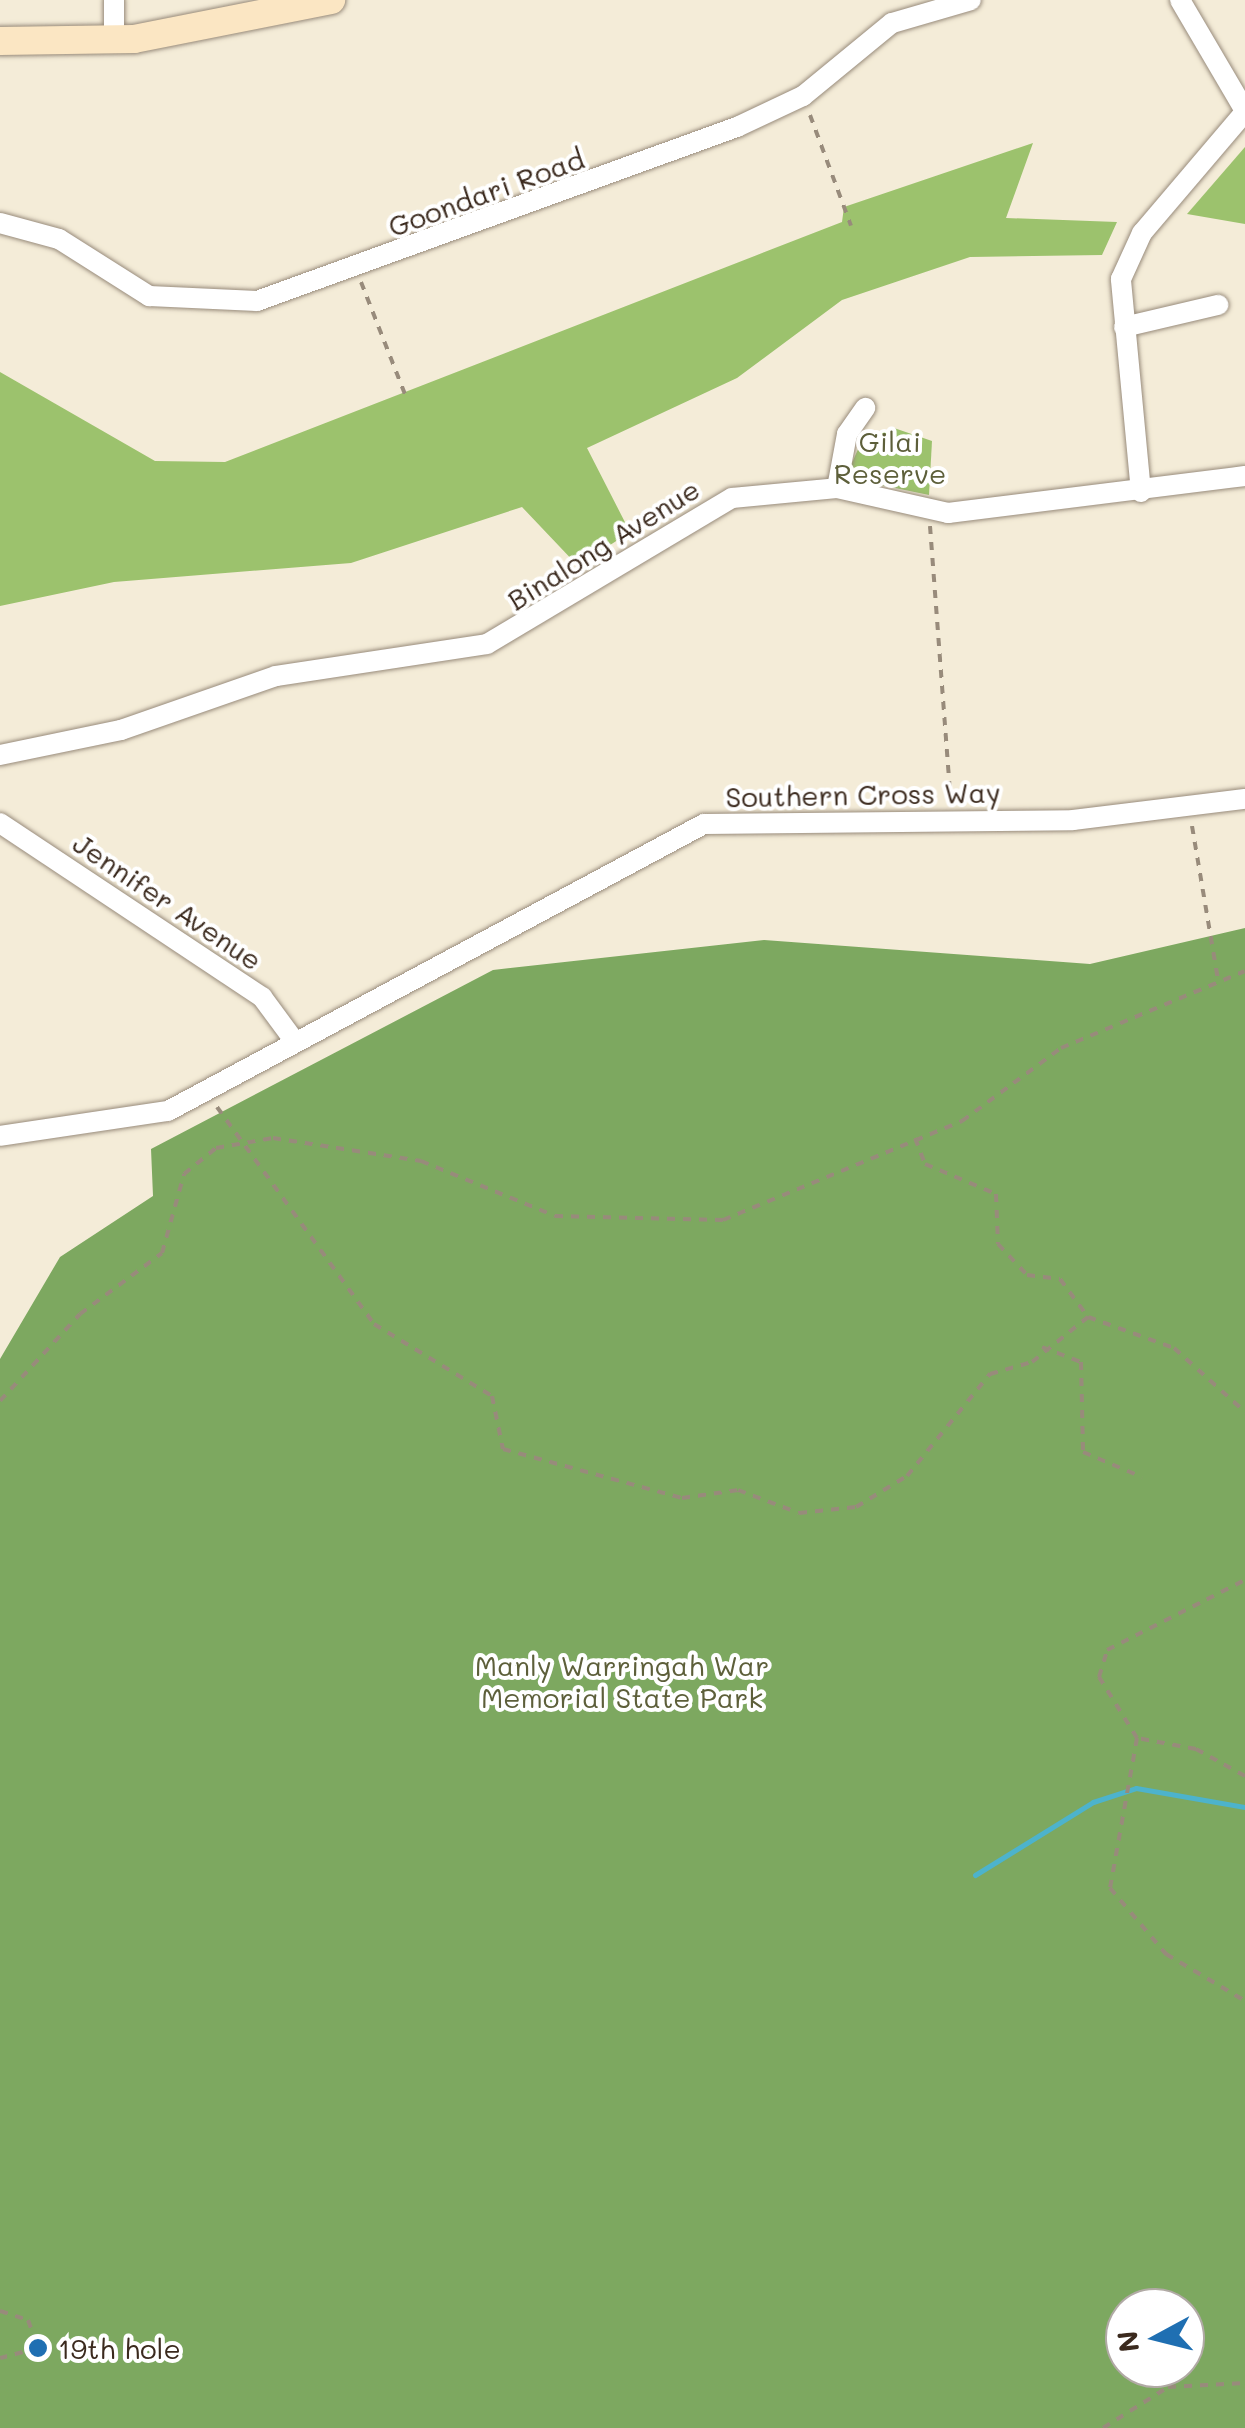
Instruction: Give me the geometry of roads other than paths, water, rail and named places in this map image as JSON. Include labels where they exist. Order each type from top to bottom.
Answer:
[{"type":"main road","points":[[0,41],[114,41],[331,0]]},
{"type":"street","points":[[114,0],[114,41]]},
{"type":"street","name":"Goondari Road","points":[[0,223],[60,238],[149,296],[206,305],[257,301],[355,268],[803,96],[892,23],[970,0]]},
{"type":"street","points":[[1141,492],[1122,279],[1142,233],[1245,111],[1180,0]]},
{"type":"street","points":[[1124,327],[1218,306]]},
{"type":"street","points":[[837,488],[847,434],[865,408]]},
{"type":"street","name":"Binalong Avenue","points":[[0,755],[121,730],[276,676],[487,644],[563,606],[701,511],[773,490],[837,488],[930,511],[1141,492],[1245,476]]},
{"type":"street","name":"Southern Cross Way","points":[[0,1136],[108,1125],[201,1092],[293,1039],[704,824],[1073,820],[1245,799]]},
{"type":"street","name":"Jennifer Avenue","points":[[0,823],[262,997],[293,1039]]},
{"type":"waterway","points":[[975,1875],[1093,1802],[1136,1788],[1245,1807]]},
{"type":"place","name":"19th hole","points":[[38,2348]]},
{"type":"park label","name":"Gilai Reserve","points":[[890,457]]},
{"type":"park label","name":"Manly Warringah War Memorial State Park","points":[[622,1681]]}]
